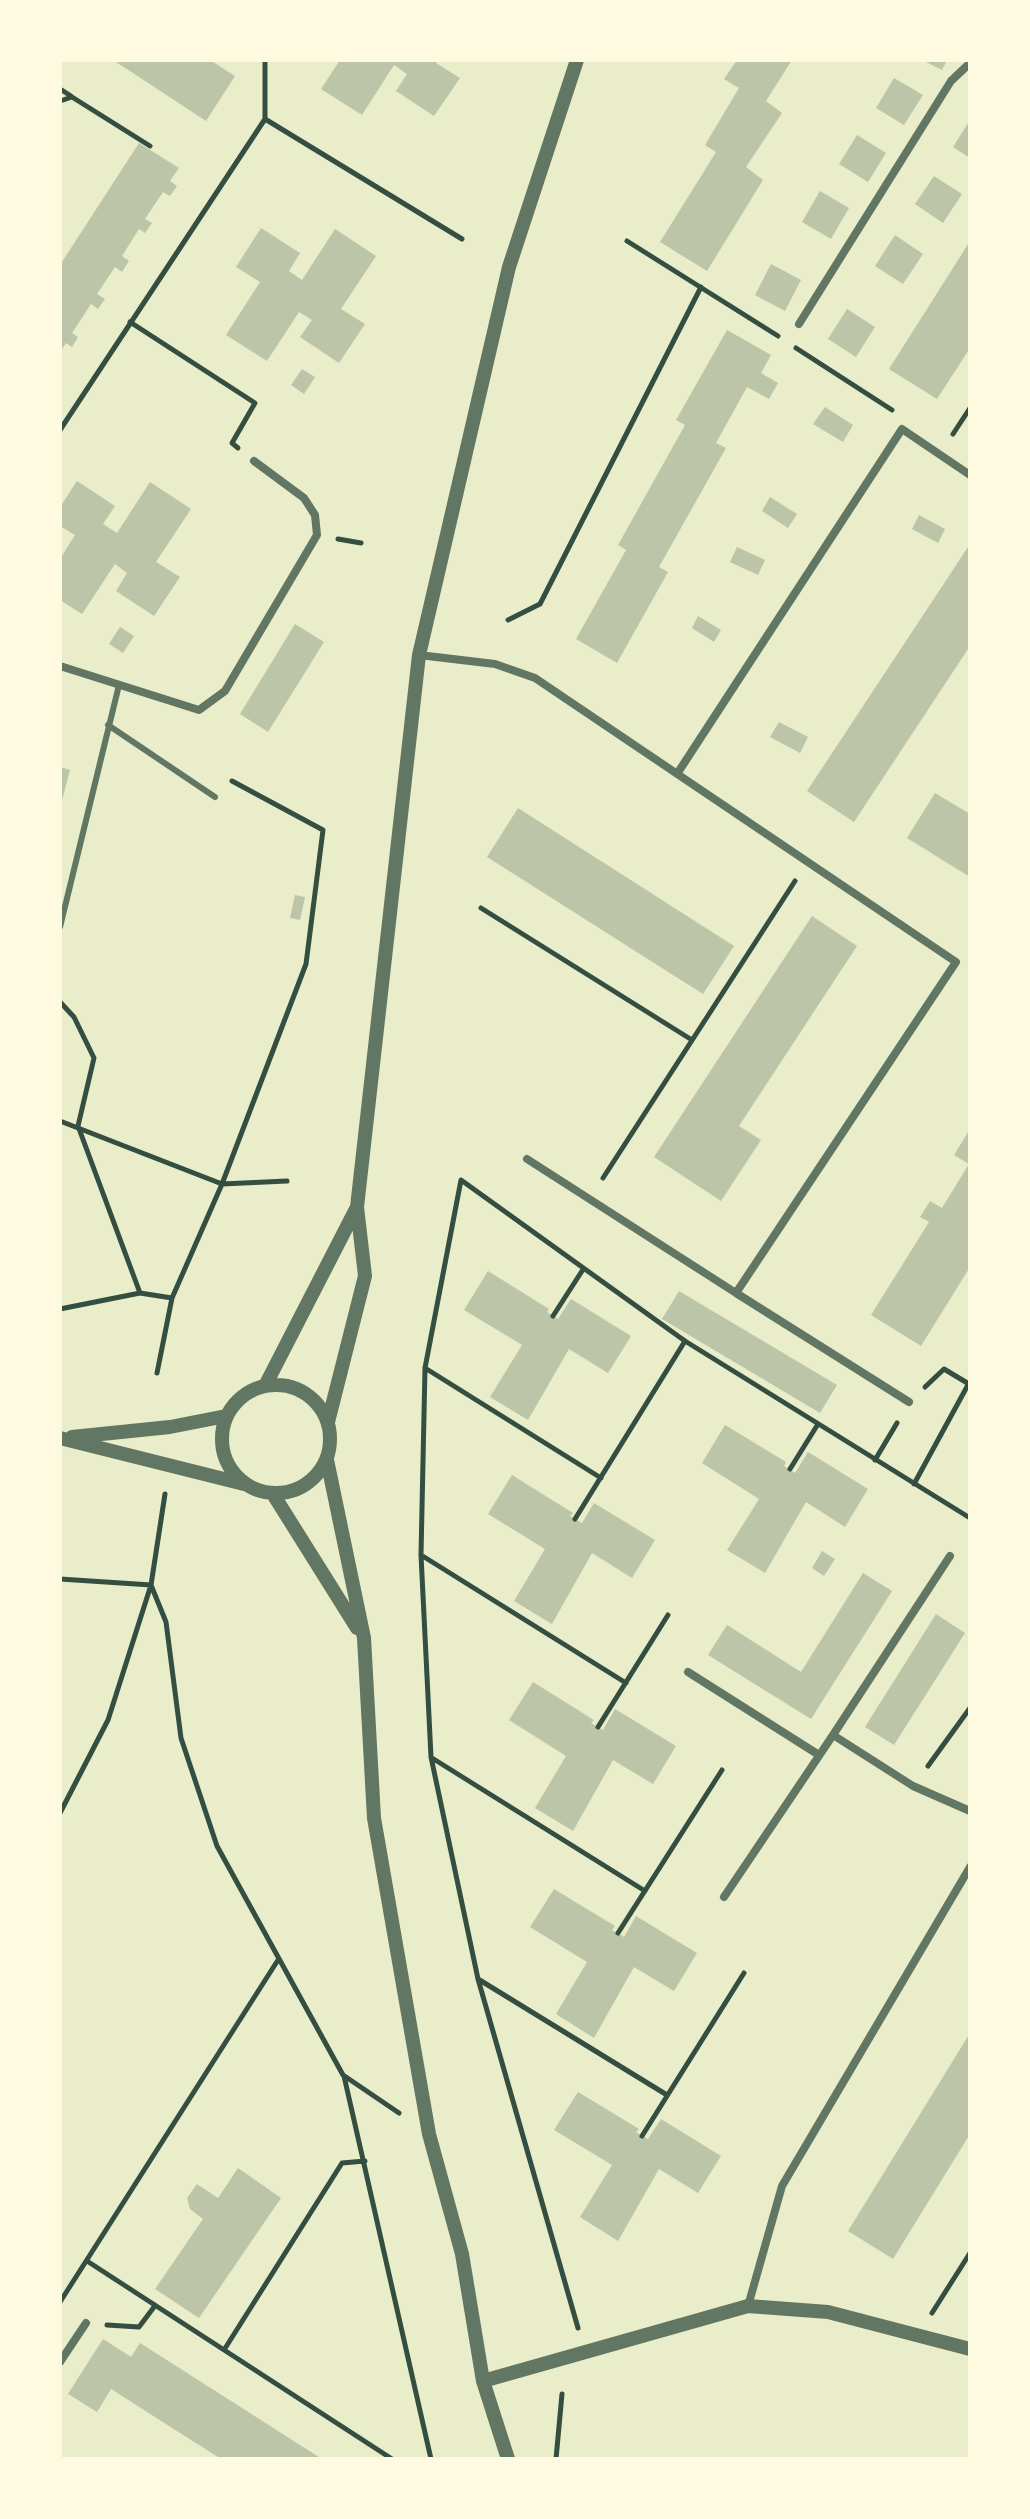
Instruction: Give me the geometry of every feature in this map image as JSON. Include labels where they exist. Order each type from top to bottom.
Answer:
[{"type":"street","points":[[328,1422],[365,1276],[357,1207],[419,655],[509,267],[577,60]]},
{"type":"street","points":[[799,324],[951,81],[970,63]]},
{"type":"street","points":[[677,774],[902,429],[970,475]]},
{"type":"street","points":[[60,666],[199,710],[225,691],[317,535],[315,515],[304,498],[254,461]]},
{"type":"street","points":[[419,655],[495,664],[535,678],[956,962],[736,1293]]},
{"type":"street","points":[[527,1159],[909,1402]]},
{"type":"street","points":[[265,1386],[357,1207]]},
{"type":"street","points":[[244,1484],[231,1471],[223,1454],[222,1435],[226,1416],[249,1392],[265,1386],[297,1388],[321,1408],[331,1435],[327,1460],[364,1638],[374,1818],[429,2134],[462,2254],[483,2381],[508,2459]]},
{"type":"street","points":[[60,1438],[170,1427],[226,1416]]},
{"type":"street","points":[[60,1438],[273,1494],[306,1486],[327,1460]]},
{"type":"street","points":[[273,1494],[364,1638]]},
{"type":"street","points":[[724,1897],[950,1556]]},
{"type":"street","points":[[688,1672],[819,1755]]},
{"type":"street","points":[[833,1735],[913,1786],[970,1811]]},
{"type":"street","points":[[748,2306],[782,2186],[970,1867]]},
{"type":"street","points":[[483,2381],[748,2306],[828,2312],[970,2349]]},
{"type":"street","points":[[60,2362],[86,2323]]},
{"type":"lane","points":[[60,927],[119,685]]},
{"type":"lane","points":[[108,725],[215,797]]},
{"type":"path","points":[[60,430],[265,119],[265,60]]},
{"type":"path","points":[[60,89],[150,146]]},
{"type":"path","points":[[60,101],[72,97]]},
{"type":"path","points":[[265,119],[462,239]]},
{"type":"path","points":[[627,241],[902,417]]},
{"type":"path","points":[[508,620],[540,604],[701,287]]},
{"type":"path","points":[[130,322],[255,403],[232,443],[254,461]]},
{"type":"path","points":[[946,446],[970,408]]},
{"type":"path","points":[[157,1373],[172,1298],[222,1184],[306,964],[323,830],[219,774]]},
{"type":"path","points":[[589,1199],[808,862]]},
{"type":"path","points":[[481,908],[692,1040]]},
{"type":"path","points":[[60,1002],[74,1017],[94,1058],[78,1126],[140,1293]]},
{"type":"path","points":[[60,1121],[222,1184],[287,1181]]},
{"type":"path","points":[[585,2352],[478,1979],[431,1757],[421,1555],[425,1368],[461,1180],[582,1271],[685,1341],[970,1518]]},
{"type":"path","points":[[553,1316],[582,1271]]},
{"type":"path","points":[[60,1309],[140,1293],[172,1298]]},
{"type":"path","points":[[575,1519],[685,1341]]},
{"type":"path","points":[[425,1368],[601,1478]]},
{"type":"path","points":[[875,1460],[909,1402],[944,1369],[969,1382],[914,1484]]},
{"type":"path","points":[[790,1469],[818,1424]]},
{"type":"path","points":[[60,1813],[108,1720],[151,1585],[165,1494]]},
{"type":"path","points":[[958,1508],[970,1505]]},
{"type":"path","points":[[421,1555],[626,1683]]},
{"type":"path","points":[[60,1579],[151,1585]]},
{"type":"path","points":[[151,1585],[166,1622],[181,1738],[217,1846],[343,2075],[431,2459]]},
{"type":"path","points":[[598,1727],[668,1615]]},
{"type":"path","points":[[913,1786],[970,1708]]},
{"type":"path","points":[[431,1757],[645,1891]]},
{"type":"path","points":[[618,1933],[722,1770]]},
{"type":"path","points":[[60,2302],[278,1960]]},
{"type":"path","points":[[642,2136],[744,1973]]},
{"type":"path","points":[[478,1979],[667,2095]]},
{"type":"path","points":[[343,2075],[429,2134]]},
{"type":"path","points":[[224,2350],[342,2163],[365,2161]]},
{"type":"path","points":[[917,2335],[970,2253]]},
{"type":"path","points":[[87,2261],[392,2459]]},
{"type":"path","points":[[86,2323],[139,2327],[154,2306]]},
{"type":"path","points":[[556,2459],[562,2394]]},
{"type":"building","points":[[113,60],[210,60],[235,76],[206,121]]},
{"type":"building","points":[[340,60],[438,60],[436,63],[460,78],[434,116],[396,91],[407,74],[394,65],[362,115],[321,89]]},
{"type":"building","points":[[737,60],[792,60],[766,101],[782,113],[746,167],[763,180],[707,271],[660,242],[716,152],[705,145],[739,88],[724,79]]},
{"type":"building","points":[[922,60],[947,60],[942,70]]},
{"type":"building","points":[[894,78],[923,95],[904,125],[876,108]]},
{"type":"building","points":[[970,120],[970,158],[953,147]]},
{"type":"building","points":[[857,135],[886,153],[868,182],[839,164]]},
{"type":"building","points":[[139,143],[179,168],[170,181],[177,186],[170,196],[163,192],[145,219],[152,223],[145,233],[139,229],[122,256],[129,261],[122,272],[115,267],[97,294],[105,299],[98,309],[91,304],[72,333],[78,337],[72,347],[66,343],[60,352],[60,265]]},
{"type":"building","points":[[934,176],[962,194],[943,223],[915,204]]},
{"type":"building","points":[[820,191],[849,208],[831,239],[802,222]]},
{"type":"building","points":[[261,228],[300,253],[289,271],[302,280],[335,229],[376,256],[341,309],[365,324],[339,363],[300,337],[312,320],[299,312],[267,361],[226,335],[260,282],[236,267]]},
{"type":"building","points":[[895,235],[923,254],[903,284],[875,266]]},
{"type":"building","points":[[970,241],[970,348],[937,399],[889,369]]},
{"type":"building","points":[[771,264],[801,280],[785,311],[755,295]]},
{"type":"building","points":[[847,309],[875,327],[856,357],[828,339]]},
{"type":"building","points":[[727,330],[771,355],[761,373],[778,383],[769,399],[747,387],[716,443],[726,448],[659,567],[668,572],[617,663],[576,639],[626,550],[618,545],[685,425],[676,420]]},
{"type":"building","points":[[302,369],[315,377],[304,394],[291,385]]},
{"type":"building","points":[[825,407],[853,425],[843,442],[813,424]]},
{"type":"building","points":[[77,481],[115,506],[103,524],[117,533],[150,482],[191,509],[156,562],[180,577],[154,616],[116,591],[127,573],[115,564],[82,614],[60,600],[60,559],[75,535],[60,526],[60,507]]},
{"type":"building","points":[[770,497],[797,514],[788,528],[762,511]]},
{"type":"building","points":[[919,515],[945,529],[938,543],[912,529]]},
{"type":"building","points":[[970,544],[970,646],[854,822],[807,791]]},
{"type":"building","points":[[737,547],[765,560],[758,575],[730,562]]},
{"type":"building","points":[[698,616],[721,630],[714,642],[692,628]]},
{"type":"building","points":[[295,624],[324,642],[268,732],[240,714]]},
{"type":"building","points":[[120,627],[134,636],[123,653],[109,644]]},
{"type":"building","points":[[779,722],[808,737],[800,753],[770,737]]},
{"type":"building","points":[[60,767],[70,770],[61,804],[60,803]]},
{"type":"building","points":[[935,793],[970,814],[970,877],[907,838]]},
{"type":"building","points":[[518,808],[734,946],[703,994],[487,857]]},
{"type":"building","points":[[295,895],[305,897],[300,920],[290,918]]},
{"type":"building","points":[[812,916],[857,946],[739,1126],[761,1140],[721,1201],[654,1157]]},
{"type":"building","points":[[970,1129],[970,1267],[921,1346],[871,1315],[929,1222],[920,1217],[930,1201],[942,1208],[969,1164],[954,1155]]},
{"type":"building","points":[[488,1271],[549,1309],[547,1312],[558,1319],[571,1299],[631,1336],[608,1373],[569,1349],[528,1420],[490,1397],[522,1345],[464,1310]]},
{"type":"building","points":[[679,1291],[837,1385],[820,1413],[662,1319]]},
{"type":"building","points":[[725,1425],[786,1462],[784,1466],[795,1473],[808,1452],[868,1489],[845,1527],[806,1502],[765,1573],[727,1550],[759,1499],[702,1463]]},
{"type":"building","points":[[512,1475],[573,1513],[570,1516],[582,1523],[594,1503],[655,1540],[632,1578],[592,1553],[552,1624],[514,1601],[545,1549],[488,1514]]},
{"type":"building","points":[[822,1551],[835,1559],[824,1576],[812,1568]]},
{"type":"building","points":[[863,1573],[892,1591],[811,1719],[708,1655],[727,1625],[801,1672]]},
{"type":"building","points":[[936,1614],[965,1633],[894,1745],[865,1727]]},
{"type":"building","points":[[533,1682],[594,1720],[591,1723],[603,1730],[615,1709],[676,1746],[653,1784],[613,1760],[573,1831],[535,1808],[566,1756],[509,1720]]},
{"type":"building","points":[[554,1889],[615,1926],[612,1930],[624,1937],[636,1916],[697,1953],[674,1991],[634,1967],[594,2038],[556,2014],[587,1962],[530,1927]]},
{"type":"building","points":[[970,2033],[970,2134],[893,2259],[848,2231]]},
{"type":"building","points":[[578,2092],[639,2129],[636,2132],[648,2139],[661,2119],[721,2156],[698,2193],[659,2169],[618,2241],[580,2217],[612,2165],[554,2130]]},
{"type":"building","points":[[238,2168],[281,2198],[199,2318],[155,2289],[203,2219],[190,2209],[187,2198],[197,2184],[218,2198]]},
{"type":"building","points":[[103,2339],[131,2357],[140,2343],[322,2459],[221,2459],[111,2389],[97,2412],[68,2394]]}]
